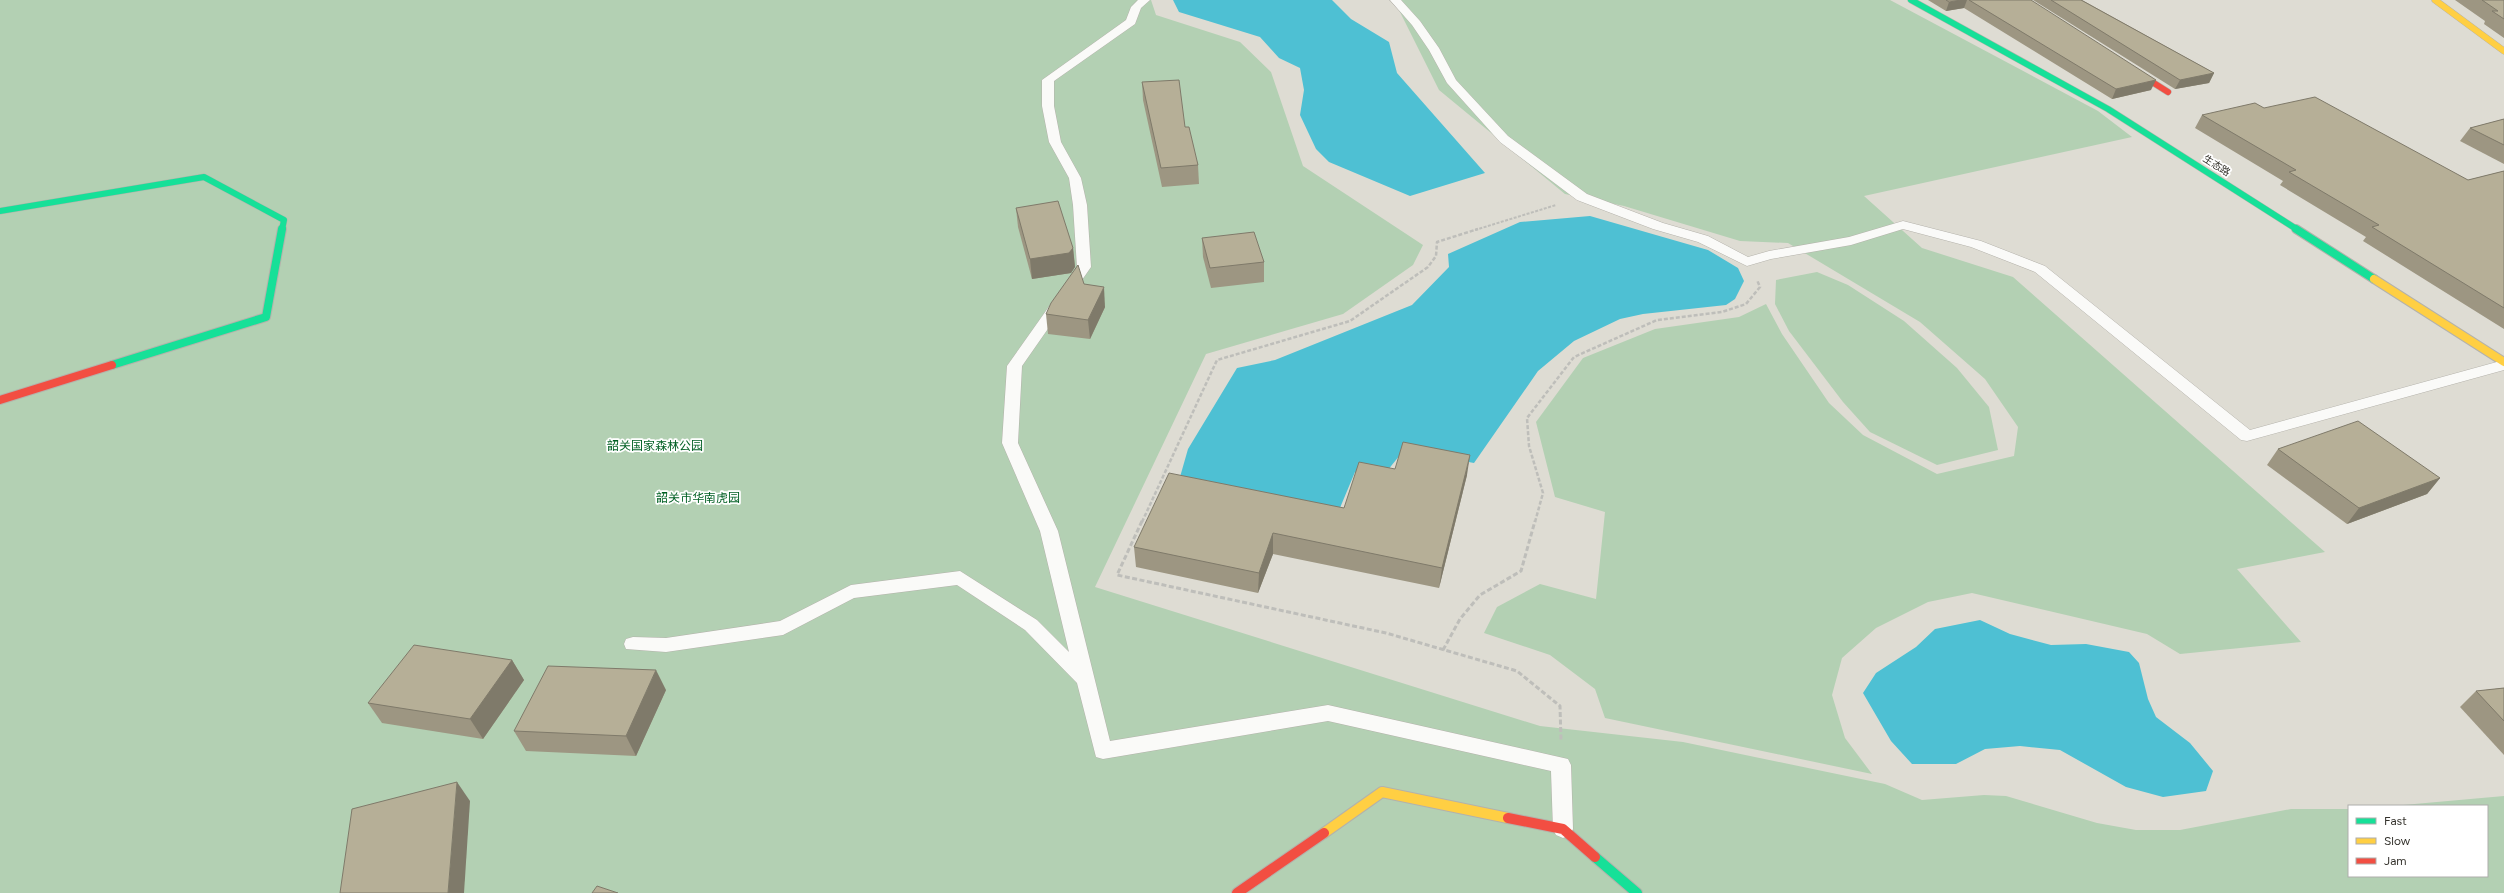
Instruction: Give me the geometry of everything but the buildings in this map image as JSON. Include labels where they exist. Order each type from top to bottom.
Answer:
[{"type":"street","name":"生态路","points":[[1911,0],[2108,109],[2504,364]]},
{"type":"street","points":[[2435,0],[2504,51]]},
{"type":"street","points":[[2121,63],[2168,92]]},
{"type":"street","points":[[0,211],[204,177],[284,220],[266,317],[0,400]]},
{"type":"street","points":[[1237,893],[1382,792],[1563,829],[1637,893]]},
{"type":"lane","points":[[1144,0],[1136,8],[1131,22],[1098,43],[1079,60],[1048,80],[1048,106],[1055,142],[1075,178],[1080,205],[1084,267],[1014,366],[1010,443],[1049,532],[1103,751],[1328,713],[1561,765],[1563,829]]},
{"type":"lane","points":[[1395,0],[1420,28],[1435,50],[1451,81],[1504,139],[1582,197],[1658,226],[1704,239],[1747,262],[1769,255],[1852,241],[1903,225],[1976,244],[2040,269],[2247,436],[2504,364]]},
{"type":"lane","points":[[632,644],[666,645],[783,628],[851,592],[960,578],[1031,625],[1086,680]]},
{"type":"path","points":[[1561,765],[1560,706],[1518,671],[1386,633],[1117,575],[1217,360],[1350,321],[1392,294],[1428,267],[1436,256],[1436,242],[1582,197]]},
{"type":"path","points":[[1443,650],[1460,619],[1480,595],[1521,571],[1543,493],[1529,446],[1527,418],[1574,357],[1657,320],[1722,312],[1746,304],[1760,287],[1747,262]]},
{"type":"green space","name":"韶关国家森林公园","points":[[0,0],[1151,0],[1156,15],[1240,42],[1271,72],[1303,166],[1423,245],[1413,265],[1343,314],[1206,354],[1095,587],[1540,726],[1683,742],[1885,784],[1922,800],[1984,795],[2006,796],[2097,823],[2136,830],[2180,830],[2291,809],[2348,809],[2348,877],[2488,877],[2488,805],[2403,805],[2504,796],[2504,893],[0,893]]},
{"type":"green space","points":[[1399,0],[1890,0],[2098,111],[2132,137],[1864,196],[1922,248],[2013,277],[2325,552],[2237,569],[2301,642],[2180,654],[2147,634],[1972,593],[1928,602],[1876,628],[1842,658],[1832,695],[1845,738],[1872,774],[1605,718],[1595,689],[1550,655],[1484,633],[1497,607],[1540,584],[1596,599],[1605,512],[1555,497],[1536,422],[1583,358],[1655,329],[1739,317],[1766,304],[1782,334],[1829,403],[1863,435],[1937,474],[2014,456],[2018,427],[1985,379],[1920,322],[1788,243],[1740,241],[1624,206],[1565,194],[1439,90],[1399,10]]},
{"type":"green space","points":[[1817,272],[1848,285],[1904,321],[1957,368],[1989,407],[1998,450],[1937,465],[1870,432],[1843,402],[1789,331],[1775,304],[1776,280]]},
{"type":"water","points":[[1173,0],[1332,0],[1351,19],[1389,42],[1397,73],[1485,173],[1410,196],[1329,162],[1316,149],[1300,115],[1304,90],[1300,68],[1279,58],[1260,37],[1179,12]]},
{"type":"water","points":[[1590,216],[1708,250],[1738,268],[1744,281],[1735,299],[1726,305],[1643,314],[1620,319],[1574,341],[1538,371],[1474,463],[1404,450],[1379,481],[1355,472],[1337,515],[1178,484],[1188,449],[1237,368],[1275,360],[1412,305],[1449,267],[1448,254],[1520,222]]},
{"type":"water","points":[[1980,620],[2010,634],[2051,645],[2086,644],[2129,652],[2139,663],[2148,699],[2156,717],[2190,743],[2213,771],[2206,791],[2163,797],[2126,787],[2060,750],[2020,746],[1985,749],[1956,764],[1912,764],[1891,741],[1863,693],[1876,673],[1916,647],[1935,629]]},
{"type":"traffic: fast","points":[[1911,0],[2108,109],[2374,279]]},
{"type":"traffic: fast","points":[[0,211],[204,177],[284,220],[266,317],[112,365]]},
{"type":"traffic: fast","points":[[1595,857],[1637,893]]},
{"type":"traffic: slow","points":[[2435,0],[2504,51]]},
{"type":"traffic: slow","points":[[2374,279],[2504,362]]},
{"type":"traffic: slow","points":[[1324,833],[1382,792],[1508,818]]},
{"type":"traffic: jam","points":[[2130,68],[2168,92]]},
{"type":"traffic: jam","points":[[0,400],[112,365]]},
{"type":"traffic: jam","points":[[1508,818],[1563,829],[1595,857]]},
{"type":"traffic: jam","points":[[1237,893],[1324,833]]},
{"type":"park label","name":"韶关市华南虎园","points":[[698,498]]}]
